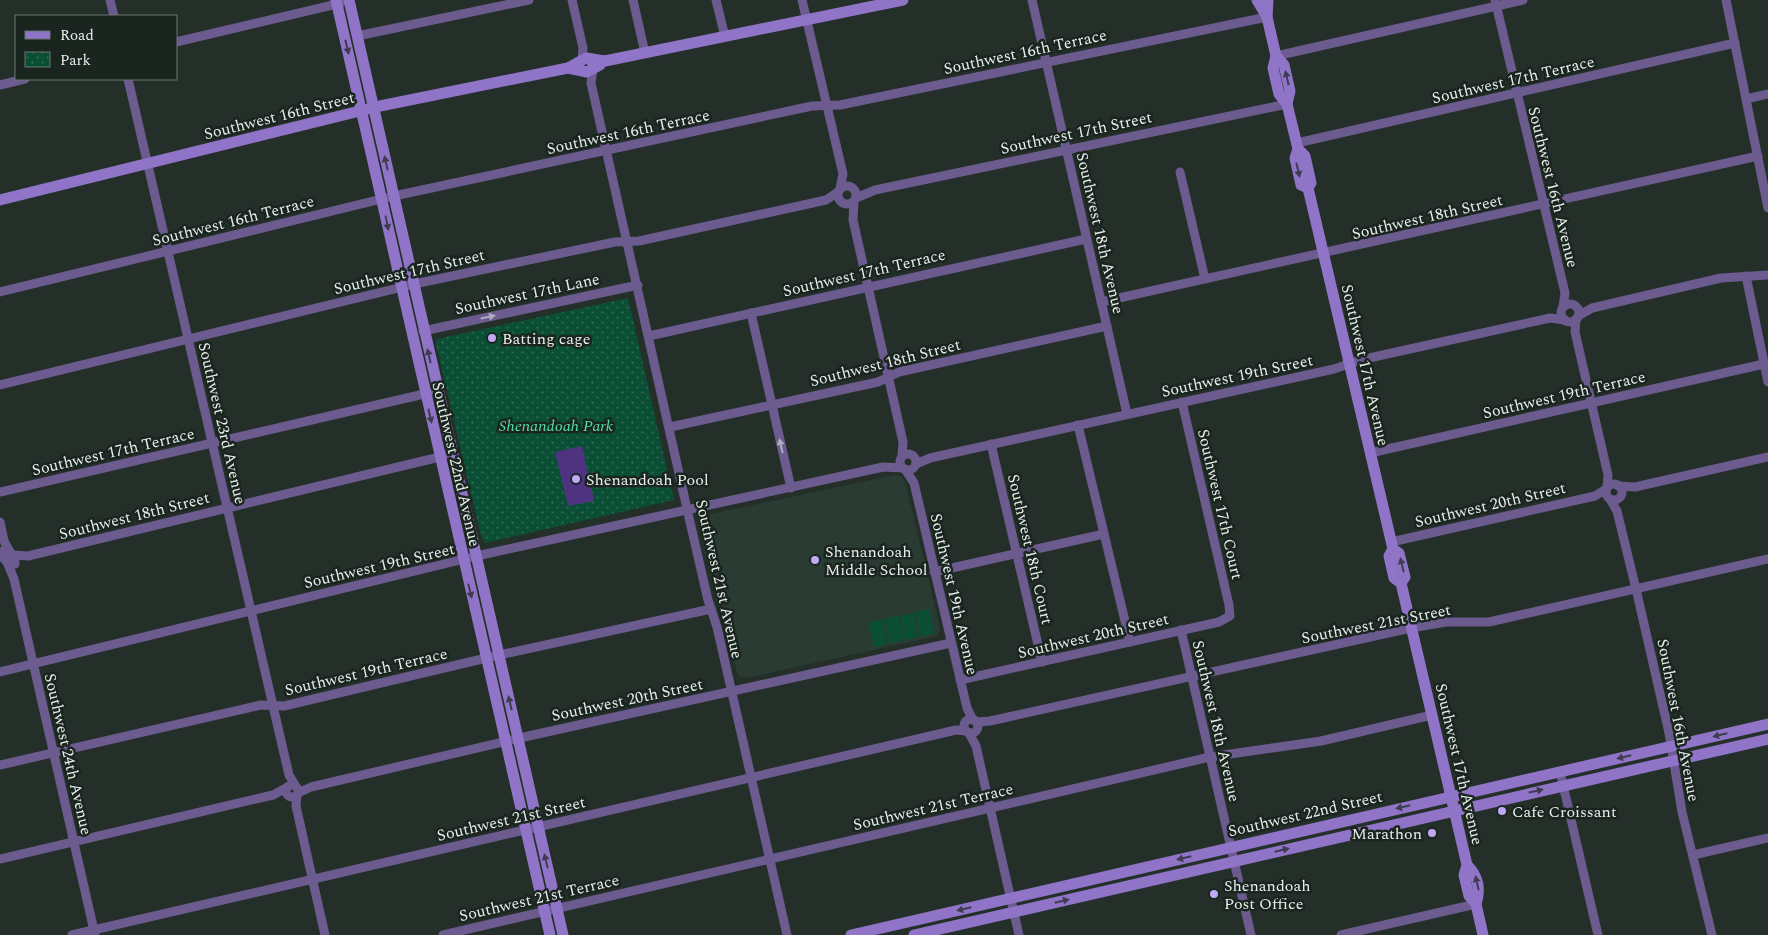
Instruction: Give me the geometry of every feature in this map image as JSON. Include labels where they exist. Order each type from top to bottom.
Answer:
[{"type":"main road","name":"Southwest 22nd Avenue","points":[[349,0],[423,331],[563,935]]},
{"type":"main road","name":"Southwest 16th Street","points":[[0,200],[374,108],[586,63],[605,61],[904,0]]},
{"type":"main road","name":"Southwest 17th Avenue","points":[[1257,0],[1266,17],[1276,56],[1274,68],[1279,94],[1287,104],[1298,146],[1295,158],[1299,176],[1301,184],[1308,188],[1392,546],[1389,556],[1394,578],[1401,583],[1467,865],[1464,875],[1469,896],[1476,904],[1483,935]]},
{"type":"main road","name":"Southwest 17th Avenue","points":[[1266,17],[1268,0]]},
{"type":"main road","name":"Southwest 22nd Avenue","points":[[336,2],[382,199],[424,394],[550,935]]},
{"type":"main road","name":"Southwest 22nd Street","points":[[851,935],[1231,846],[1768,724]]},
{"type":"main road","name":"Southwest 22nd Street","points":[[914,935],[1454,809],[1768,739]]},
{"type":"street","points":[[110,0],[114,15]]},
{"type":"street","points":[[178,42],[349,0]]},
{"type":"street","points":[[357,36],[529,0]]},
{"type":"street","name":"Southwest 21st Avenue","points":[[572,0],[638,285],[687,510],[787,935]]},
{"type":"street","points":[[633,0],[645,53]]},
{"type":"street","points":[[716,0],[725,37]]},
{"type":"street","points":[[802,0],[843,174],[840,196]]},
{"type":"street","name":"Southwest 18th Avenue","points":[[1032,0],[1127,414]]},
{"type":"street","points":[[1276,56],[1495,3],[1523,0]]},
{"type":"street","points":[[1726,0],[1766,187],[1768,208]]},
{"type":"street","name":"Southwest 16th Avenue","points":[[1495,3],[1564,293],[1562,309]]},
{"type":"street","name":"Southwest 16th Terrace","points":[[0,292],[394,196],[607,152],[812,106],[840,105],[1266,17]]},
{"type":"street","name":"Southwest 17th Terrace","points":[[1298,146],[1516,93],[1735,43]]},
{"type":"street","points":[[0,85],[22,80]]},
{"type":"street","name":"Southwest 23rd Avenue","points":[[128,80],[325,935]]},
{"type":"street","points":[[1746,99],[1768,94]]},
{"type":"street","name":"Southwest 17th Street","points":[[0,384],[413,285],[615,242],[639,241],[840,196],[855,200],[871,190],[1287,104]]},
{"type":"street","name":"Southwest 18th Street","points":[[1101,302],[1758,156]]},
{"type":"street","points":[[1180,172],[1205,279]]},
{"type":"street","points":[[843,174],[853,187]]},
{"type":"street","points":[[840,196],[845,186],[853,187]]},
{"type":"street","name":"Southwest 17th Street","points":[[853,187],[871,190]]},
{"type":"street","name":"Southwest 19th Avenue","points":[[853,187],[855,200],[853,220]]},
{"type":"street","name":"Southwest 19th Avenue","points":[[840,196],[853,220],[903,442],[910,459],[934,572],[1019,935]]},
{"type":"street","name":"Southwest 17th Terrace","points":[[649,336],[1086,238]]},
{"type":"street","points":[[1575,332],[1561,315],[1562,309],[1568,304],[1592,308],[1721,278],[1768,275]]},
{"type":"street","points":[[1746,276],[1768,382]]},
{"type":"street","name":"Southwest 17th Lane","points":[[423,331],[638,285]]},
{"type":"street","name":"Southwest 16th Avenue","points":[[1564,293],[1574,306]]},
{"type":"street","points":[[1574,306],[1578,311],[1575,332],[1611,491],[1615,500],[1620,496]]},
{"type":"street","points":[[1566,321],[1577,318],[1592,308]]},
{"type":"street","name":"Southwest 19th Street","points":[[1550,318],[1562,309]]},
{"type":"street","points":[[750,313],[791,488]]},
{"type":"street","name":"Southwest 19th Street","points":[[0,672],[476,556],[791,488],[910,459],[930,458],[1550,318],[1566,321]]},
{"type":"street","name":"Southwest 18th Street","points":[[670,427],[878,382],[899,372],[1107,326]]},
{"type":"street","name":"Southwest 19th Terrace","points":[[1370,453],[1764,364]]},
{"type":"street","name":"Southwest 17th Terrace","points":[[0,492],[437,392]]},
{"type":"street","name":"Southwest 17th Court","points":[[1182,402],[1230,614]]},
{"type":"street","points":[[1078,425],[1130,642]]},
{"type":"street","name":"Southwest 18th Court","points":[[991,444],[1042,662]]},
{"type":"street","name":"Southwest 18th Street","points":[[7,557],[28,556],[452,454]]},
{"type":"street","name":"Southwest 20th Street","points":[[1392,546],[1611,491],[1768,457]]},
{"type":"street","name":"Southwest 19th Avenue","points":[[910,459],[900,463],[914,484]]},
{"type":"street","name":"Southwest 19th Street","points":[[883,467],[904,469]]},
{"type":"street","name":"Southwest 20th Street","points":[[1620,496],[1634,487]]},
{"type":"street","name":"Southwest 16th Avenue","points":[[1611,491],[1636,589],[1671,746],[1681,807],[1712,935]]},
{"type":"street","name":"Southwest 16th Avenue","points":[[1617,510],[1620,496]]},
{"type":"street","points":[[0,522],[7,557]]},
{"type":"street","points":[[934,572],[1104,534]]},
{"type":"street","name":"Southwest 24th Avenue","points":[[7,557],[14,579],[95,932]]},
{"type":"street","name":"Southwest 21st Street","points":[[72,935],[95,932],[538,826],[1191,675],[1411,628],[1446,622],[1489,622],[1768,559]]},
{"type":"street","name":"Southwest 19th Terrace","points":[[0,766],[261,705],[284,706],[499,655],[710,609]]},
{"type":"street","name":"Southwest 20th Street","points":[[960,680],[1219,622],[1230,614]]},
{"type":"street","name":"Southwest 18th Avenue","points":[[1181,630],[1251,935]]},
{"type":"street","name":"Southwest 20th Street","points":[[0,859],[518,738],[951,643]]},
{"type":"street","name":"Southwest 21st Terrace","points":[[444,935],[1210,757],[1321,740],[1432,715]]},
{"type":"street","points":[[1560,772],[1598,935]]},
{"type":"street","points":[[1693,855],[1768,838]]},
{"type":"street","points":[[1341,935],[1476,904]]},
{"type":"shaded area","name":"Shenandoah Pool","points":[[582,446],[594,501],[568,506],[555,452]]},
{"type":"shaded area","name":"Shenandoah Middle School","points":[[894,475],[901,476],[905,481],[940,629],[937,636],[746,678],[738,676],[722,611],[716,602],[697,517]]},
{"type":"green space","name":"Shenandoah Park","points":[[628,298],[674,500],[485,543],[481,536],[436,344],[437,339]]},
{"type":"green space","points":[[929,609],[934,633],[921,637],[915,612]]},
{"type":"green space","points":[[913,613],[919,637],[905,640],[900,616]]},
{"type":"green space","points":[[898,616],[904,640],[890,643],[884,619]]},
{"type":"green space","points":[[882,619],[888,644],[874,647],[868,623]]},
{"type":"place","name":"Batting cage","points":[[492,338]]},
{"type":"place","name":"Shenandoah Pool","points":[[576,479]]},
{"type":"place","name":"Shenandoah Middle School","points":[[815,560]]},
{"type":"place","name":"Cafe Croissant","points":[[1502,811]]},
{"type":"place","name":"Marathon","points":[[1432,833]]},
{"type":"place","name":"Shenandoah Post Office","points":[[1214,894]]}]
